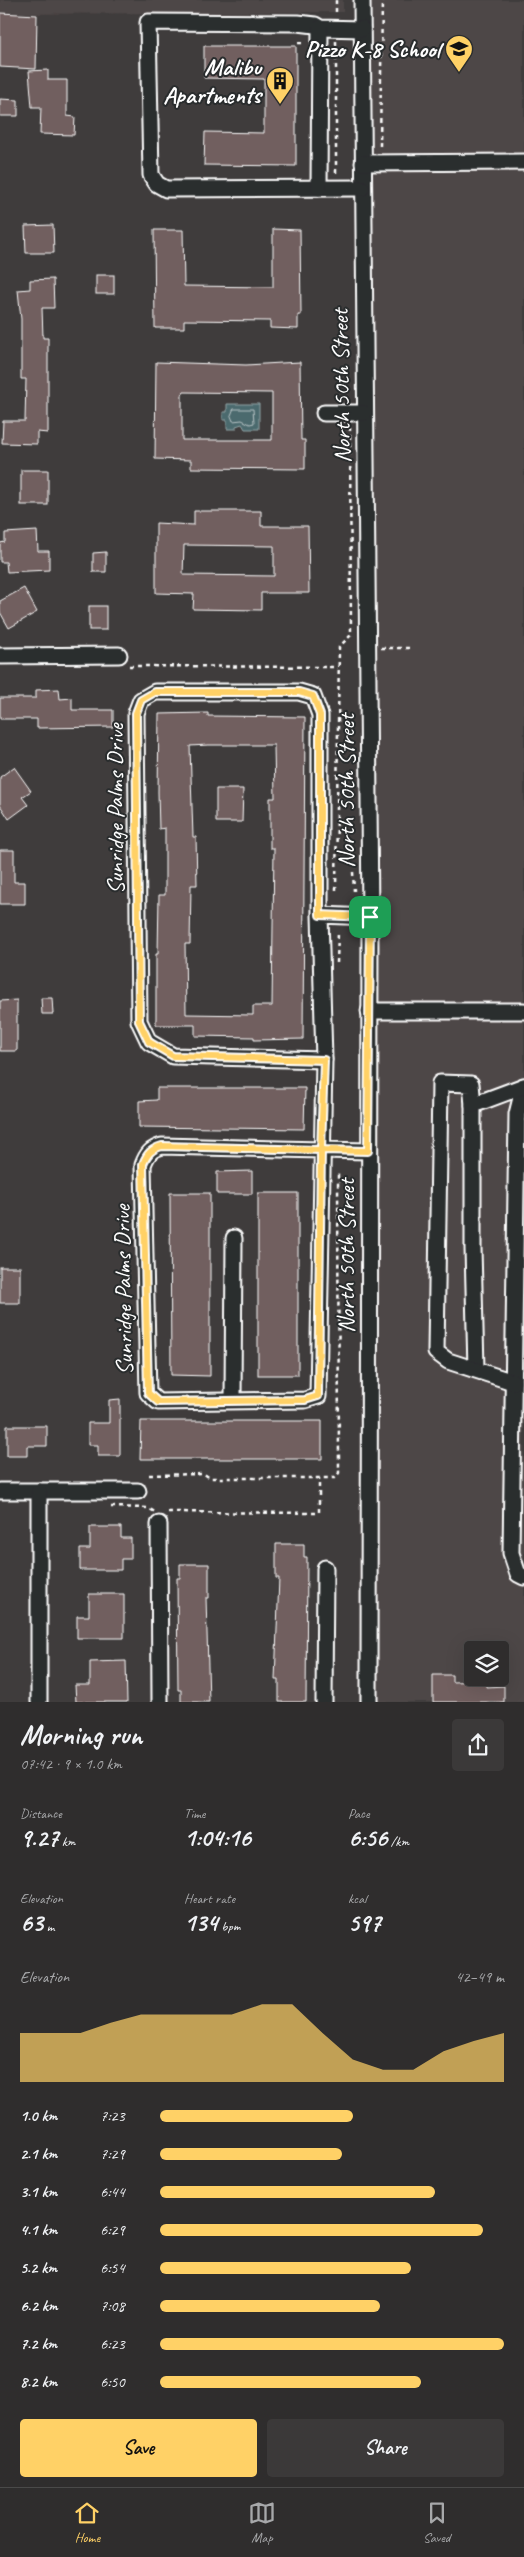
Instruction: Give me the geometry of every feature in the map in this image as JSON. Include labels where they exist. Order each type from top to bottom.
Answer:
[{"type":"street","name":"North 50th Street","points":[[362,0],[362,188],[370,917],[368,1151],[369,1702]]},
{"type":"street","points":[[362,29],[320,28],[315,25],[298,23],[148,22],[151,175],[157,184],[166,189],[362,188]]},
{"type":"street","points":[[319,188],[320,28]]},
{"type":"street","points":[[363,163],[524,162]]},
{"type":"street","points":[[324,413],[364,413]]},
{"type":"street","points":[[0,656],[120,661]]},
{"type":"street","name":"Sunridge Palms Drive","points":[[321,1150],[162,1146],[153,1148],[146,1156],[143,1164],[148,1393],[158,1402],[305,1400],[318,1396],[324,1060],[320,915],[320,715],[313,696],[299,692],[155,692],[141,700],[136,713],[139,1021],[149,1042],[173,1056],[324,1060]]},
{"type":"street","points":[[320,915],[370,917]]},
{"type":"street","points":[[369,1012],[524,1011]]},
{"type":"street","points":[[476,1369],[473,1248],[474,1105],[471,1084],[440,1083],[436,1352],[448,1361],[513,1382]]},
{"type":"street","points":[[474,1105],[524,1086]]},
{"type":"street","points":[[524,1086],[517,1114],[511,1552],[518,1574],[524,1577]]},
{"type":"street","points":[[321,1150],[368,1151]]},
{"type":"street","points":[[233,1400],[234,1238]]},
{"type":"street","points":[[0,1491],[138,1491]]},
{"type":"street","points":[[39,1491],[39,1702]]},
{"type":"street","points":[[159,1524],[160,1702]]},
{"type":"street","points":[[324,1702],[325,1568]]},
{"type":"path","points":[[336,0],[336,14]]},
{"type":"path","points":[[380,146],[382,0]]},
{"type":"path","points":[[336,40],[336,175]]},
{"type":"path","points":[[336,894],[339,647],[350,635],[350,420]]},
{"type":"path","points":[[368,651],[413,648]]},
{"type":"path","points":[[120,661],[338,667]]},
{"type":"path","points":[[354,872],[354,900]]},
{"type":"path","points":[[149,1475],[204,1474],[210,1478],[335,1478],[338,1472],[338,1172]]},
{"type":"path","points":[[110,1507],[148,1508],[155,1512],[319,1513],[319,1478]]},
{"type":"shaded area","points":[[0,0],[343,0],[343,12],[0,14]]},
{"type":"shaded area","points":[[362,0],[524,0],[524,1702],[359,1702]]},
{"type":"water","points":[[227,404],[259,404],[259,429],[245,429],[242,424],[236,426],[236,429],[227,429],[227,420],[223,420],[223,412],[227,412]]},
{"type":"building","points":[[0,13],[37,15],[36,69],[0,67]]},
{"type":"building","name":"Malibu Apartments","points":[[204,46],[296,46],[296,166],[204,165],[205,132],[264,133],[264,79],[204,78]]},
{"type":"building","points":[[48,70],[48,80],[67,80],[67,116],[75,117],[74,135],[40,134],[41,107],[32,107],[29,71]]},
{"type":"building","points":[[0,99],[18,100],[18,116],[0,116]]},
{"type":"building","points":[[53,225],[54,253],[26,253],[25,226]]},
{"type":"building","points":[[273,229],[300,230],[301,315],[298,315],[298,329],[270,328],[270,321],[184,320],[184,328],[155,328],[154,230],[183,230],[184,286],[273,287]]},
{"type":"building","points":[[96,275],[114,275],[114,294],[96,294]]},
{"type":"building","points":[[53,279],[54,308],[42,308],[43,338],[48,338],[48,433],[37,432],[37,444],[2,443],[3,421],[25,421],[26,379],[21,379],[21,319],[18,290],[30,289],[30,280]]},
{"type":"building","points":[[156,362],[246,365],[300,362],[301,440],[305,440],[305,469],[191,468],[191,460],[155,459]],"holes":[[[184,392],[272,393],[272,440],[182,440],[182,395]]]},
{"type":"building","points":[[21,470],[48,470],[48,505],[21,505]]},
{"type":"building","points":[[194,511],[261,511],[261,526],[308,526],[309,593],[261,593],[261,610],[193,609],[194,594],[156,593],[156,523],[194,525]],"holes":[[[184,545],[274,546],[274,576],[183,575]]]},
{"type":"building","points":[[37,531],[38,551],[49,551],[49,570],[7,572],[6,562],[0,562],[0,543],[5,542],[5,533]]},
{"type":"building","points":[[106,552],[106,572],[93,572],[93,553]]},
{"type":"building","points":[[24,588],[37,612],[9,628],[0,612],[0,601]]},
{"type":"building","points":[[89,606],[106,606],[106,630],[89,630]]},
{"type":"building","points":[[59,689],[60,699],[72,698],[72,710],[113,710],[113,727],[37,728],[37,719],[0,719],[0,698],[36,698],[36,690]]},
{"type":"building","points":[[208,713],[208,716],[305,717],[303,1039],[254,1040],[254,1037],[195,1036],[195,1025],[156,1025],[156,954],[158,954],[159,895],[165,895],[165,828],[159,829],[159,714]],"holes":[[[274,745],[275,798],[270,798],[270,848],[274,848],[272,1006],[253,1006],[253,1015],[186,1014],[185,944],[190,944],[191,885],[197,885],[196,837],[193,837],[190,746]]]},
{"type":"building","points":[[14,767],[31,791],[22,797],[28,805],[9,819],[0,805],[0,777]]},
{"type":"building","points":[[216,789],[243,789],[242,822],[216,822]]},
{"type":"building","points":[[0,850],[14,850],[14,882],[25,882],[25,904],[0,904]]},
{"type":"building","points":[[41,998],[52,998],[53,1014],[42,1014]]},
{"type":"building","points":[[17,1000],[17,1051],[0,1051],[0,1001]]},
{"type":"building","points":[[157,1088],[305,1088],[304,1129],[139,1127],[139,1101],[157,1100]]},
{"type":"building","points":[[252,1171],[252,1194],[217,1194],[217,1172]]},
{"type":"building","points":[[170,1193],[210,1193],[210,1376],[171,1375]]},
{"type":"building","points":[[258,1193],[298,1193],[298,1375],[258,1375]]},
{"type":"building","points":[[0,1267],[20,1267],[20,1303],[0,1303]]},
{"type":"building","points":[[120,1399],[120,1456],[98,1456],[98,1445],[88,1445],[88,1423],[109,1423],[109,1400]]},
{"type":"building","points":[[141,1421],[322,1421],[322,1459],[140,1459]]},
{"type":"building","points":[[7,1426],[47,1426],[47,1446],[27,1446],[27,1456],[7,1456]]},
{"type":"building","points":[[90,1527],[121,1527],[121,1538],[131,1538],[131,1559],[121,1559],[121,1570],[80,1570],[80,1549],[90,1549]]},
{"type":"building","points":[[276,1544],[304,1544],[304,1557],[307,1557],[306,1702],[279,1702],[279,1680],[275,1680],[279,1578],[276,1578]]},
{"type":"building","points":[[180,1564],[209,1564],[209,1598],[206,1598],[209,1702],[181,1702],[181,1690],[178,1690],[177,1578],[180,1578]]},
{"type":"building","points":[[89,1594],[124,1594],[124,1638],[77,1638],[77,1616],[89,1616]]},
{"type":"building","points":[[126,1661],[127,1702],[76,1702],[75,1685],[90,1685],[90,1662]]},
{"type":"building","points":[[433,1675],[452,1675],[452,1682],[464,1682],[464,1686],[504,1686],[504,1702],[433,1702]]},
{"type":"place","name":"Pizzo K-8 School","points":[[459,73]]},
{"type":"place","name":"Malibu Apartments","points":[[280,105]]},
{"type":"route","points":[[370,917],[320,915],[320,715],[313,696],[299,692],[155,692],[141,700],[136,713],[139,1021],[149,1042],[173,1056],[324,1060],[321,1150],[162,1146],[153,1148],[146,1156],[143,1164],[148,1393],[158,1402],[305,1400],[318,1396],[321,1150],[368,1151],[370,917]]}]
